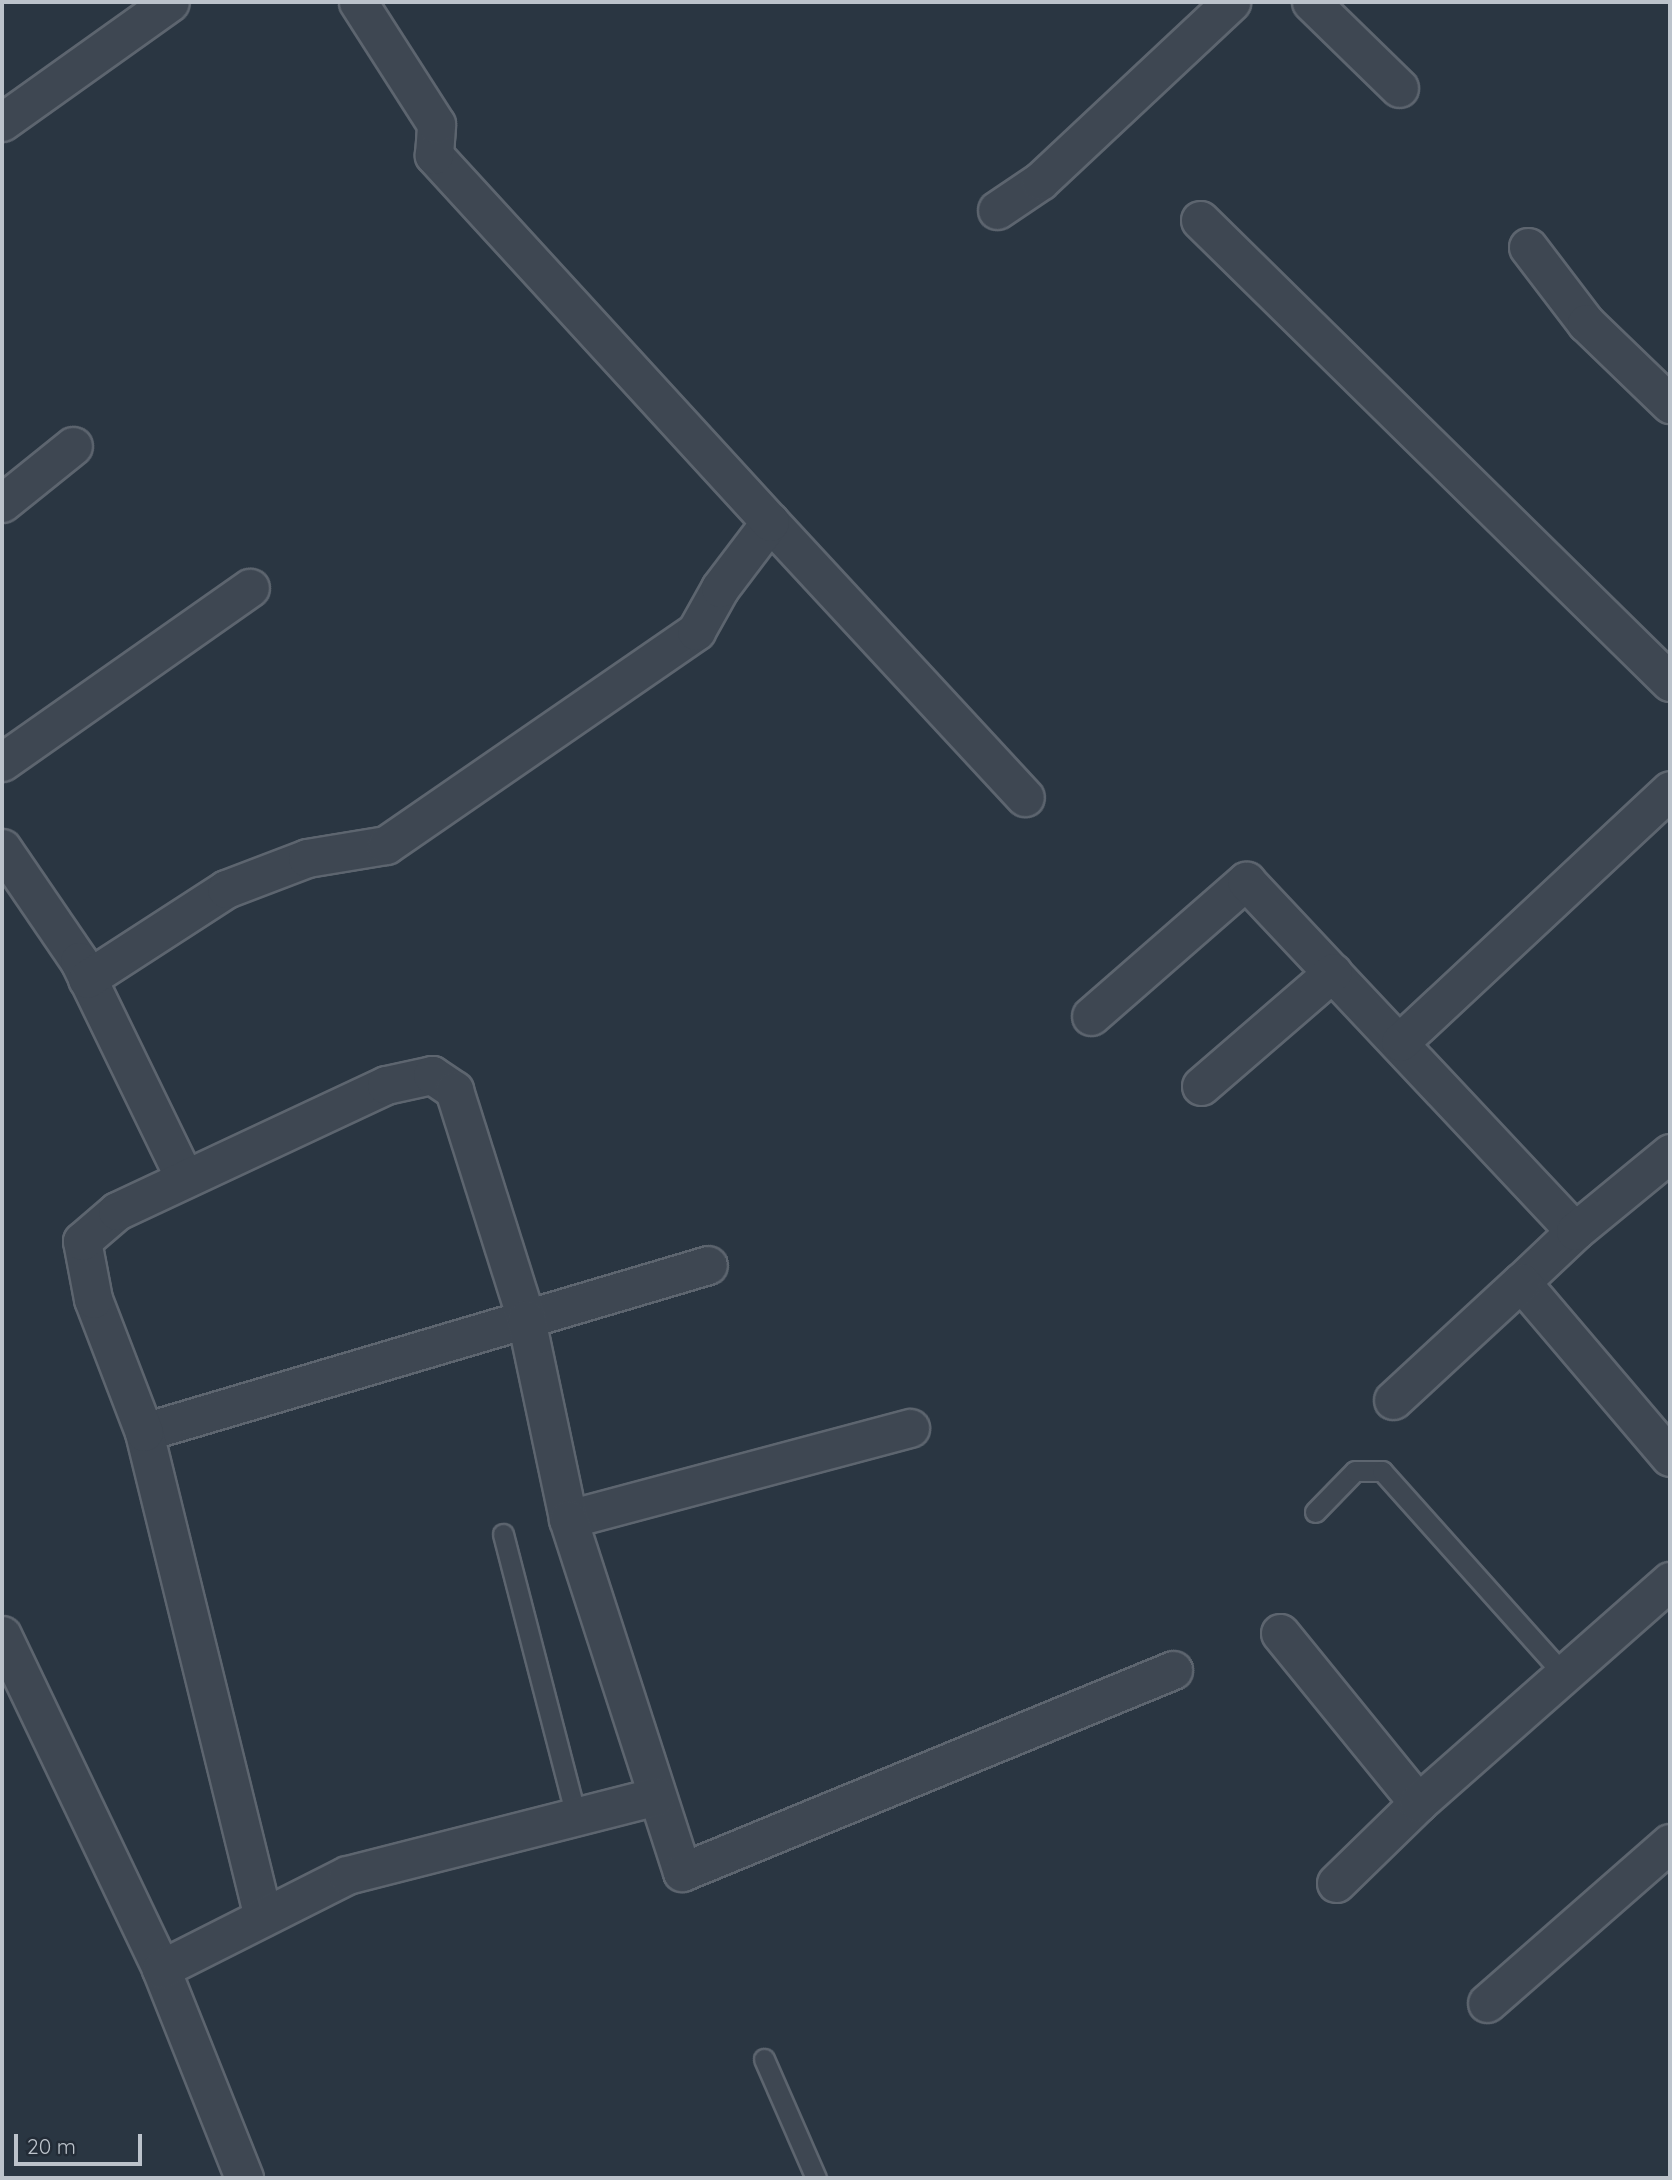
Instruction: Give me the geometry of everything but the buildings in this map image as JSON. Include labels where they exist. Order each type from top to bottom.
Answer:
[{"type":"street","points":[[2,122],[170,2]]},
{"type":"street","points":[[358,2],[436,124],[434,155],[1025,797]]},
{"type":"street","points":[[998,210],[1040,181],[1231,2]]},
{"type":"street","points":[[1311,2],[1399,88]]},
{"type":"street","points":[[1199,220],[1670,682]]},
{"type":"street","points":[[1528,247],[1586,323],[1670,404]]},
{"type":"street","points":[[2,503],[73,446]]},
{"type":"street","points":[[87,979],[226,889],[307,858],[386,845],[696,632],[720,588],[770,522]]},
{"type":"street","points":[[2,762],[250,588]]},
{"type":"street","points":[[1400,1042],[1670,790]]},
{"type":"street","points":[[2,848],[87,979],[184,1177]]},
{"type":"street","points":[[1091,1016],[1246,881],[1575,1231]]},
{"type":"street","points":[[1201,1086],[1333,972]]},
{"type":"street","points":[[263,1917],[144,1432],[93,1298],[82,1241],[117,1211],[184,1177],[386,1085],[432,1075],[454,1090],[526,1319],[568,1519],[682,1872],[1173,1670]]},
{"type":"street","points":[[1393,1400],[1575,1231],[1670,1153]]},
{"type":"street","points":[[144,1432],[708,1265]]},
{"type":"street","points":[[1521,1282],[1670,1457]]},
{"type":"street","points":[[568,1519],[910,1427]]},
{"type":"street","points":[[1336,1883],[1418,1802],[1565,1676],[1670,1581]]},
{"type":"street","points":[[1280,1633],[1418,1802]]},
{"type":"street","points":[[2,1636],[161,1969],[244,2178]]},
{"type":"street","points":[[161,1969],[346,1875],[656,1796]]},
{"type":"street","points":[[1487,2003],[1670,1843]]},
{"type":"lane","points":[[1315,1512],[1355,1471],[1382,1471],[1565,1676]]},
{"type":"lane","points":[[503,1534],[576,1816]]},
{"type":"lane","points":[[764,2059],[816,2178]]}]
